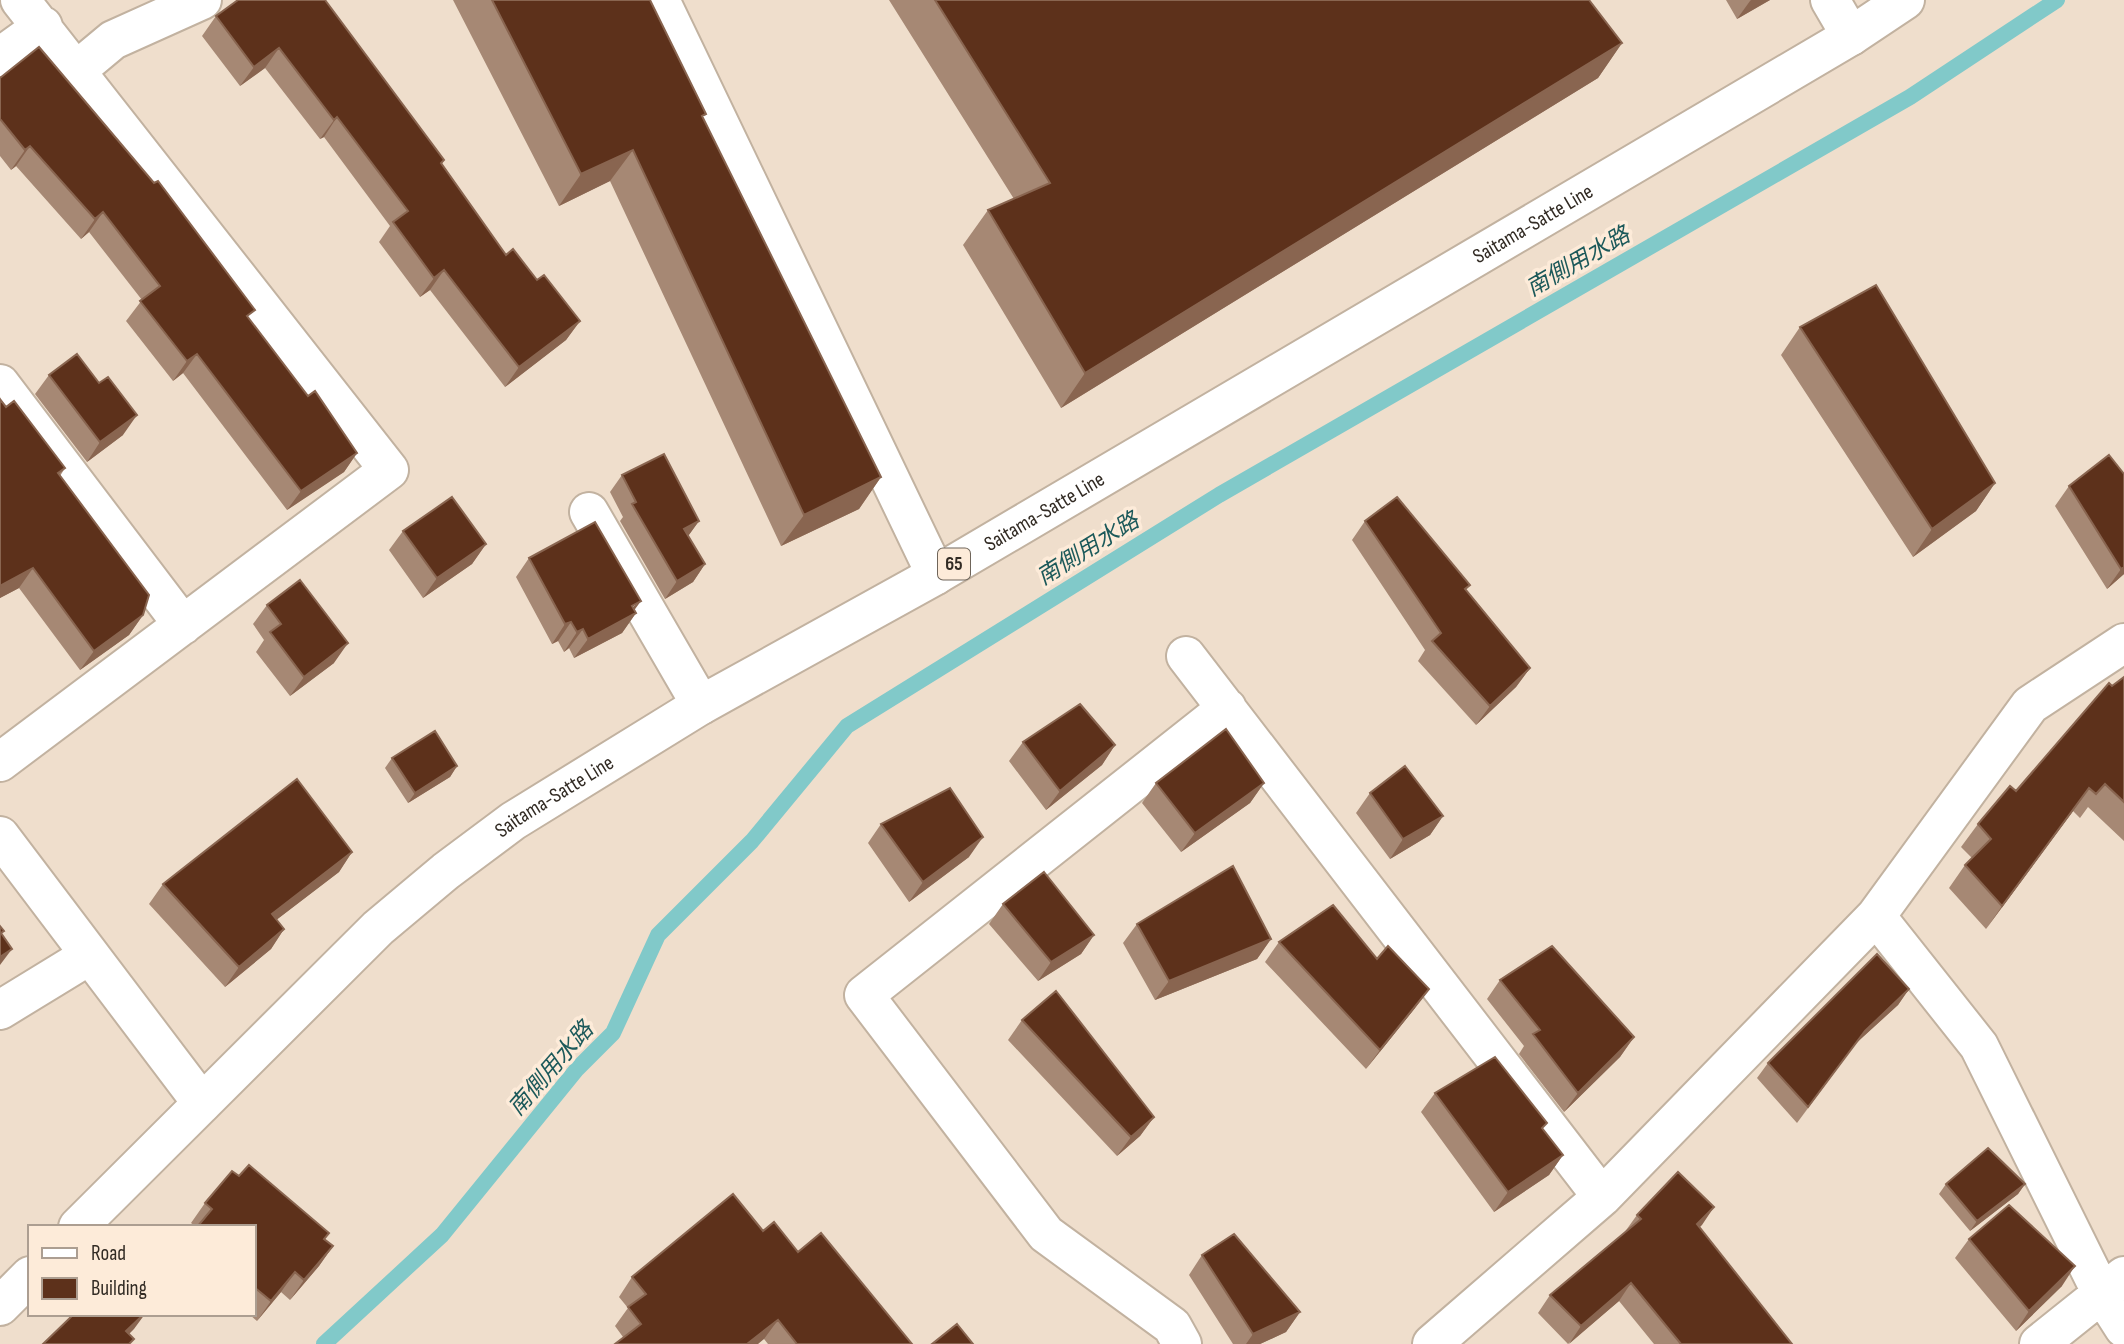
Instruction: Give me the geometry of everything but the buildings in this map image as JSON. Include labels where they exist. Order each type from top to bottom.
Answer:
[{"type":"street","points":[[77,70],[113,40],[202,0]]},
{"type":"street","points":[[660,0],[936,575]]},
{"type":"street","points":[[1830,0],[1851,36]]},
{"type":"street","name":"Saitama-Satte Line","points":[[80,1225],[378,928],[446,871],[571,783],[701,705],[936,575],[1851,36],[1905,0]]},
{"type":"street","points":[[0,57],[32,13],[389,470],[0,762]]},
{"type":"street","points":[[0,384],[183,625]]},
{"type":"street","points":[[589,512],[701,705]]},
{"type":"street","points":[[1432,1344],[1602,1197],[1876,916],[2030,705],[2124,643]]},
{"type":"street","points":[[1186,656],[1602,1197]]},
{"type":"street","points":[[1182,1344],[1172,1326],[1046,1234],[864,995],[1227,708]]},
{"type":"street","points":[[0,836],[202,1103]]},
{"type":"street","points":[[1876,916],[1979,1045],[2113,1284],[2124,1328]]},
{"type":"street","points":[[0,1010],[90,955]]},
{"type":"street","points":[[0,1306],[28,1278]]},
{"type":"street","points":[[2039,1344],[2113,1284]]},
{"type":"waterway","name":"南側用水路","points":[[324,1344],[442,1235],[577,1069],[613,1033],[658,935],[752,841],[847,726],[1219,495],[1910,97],[2057,0]]}]
